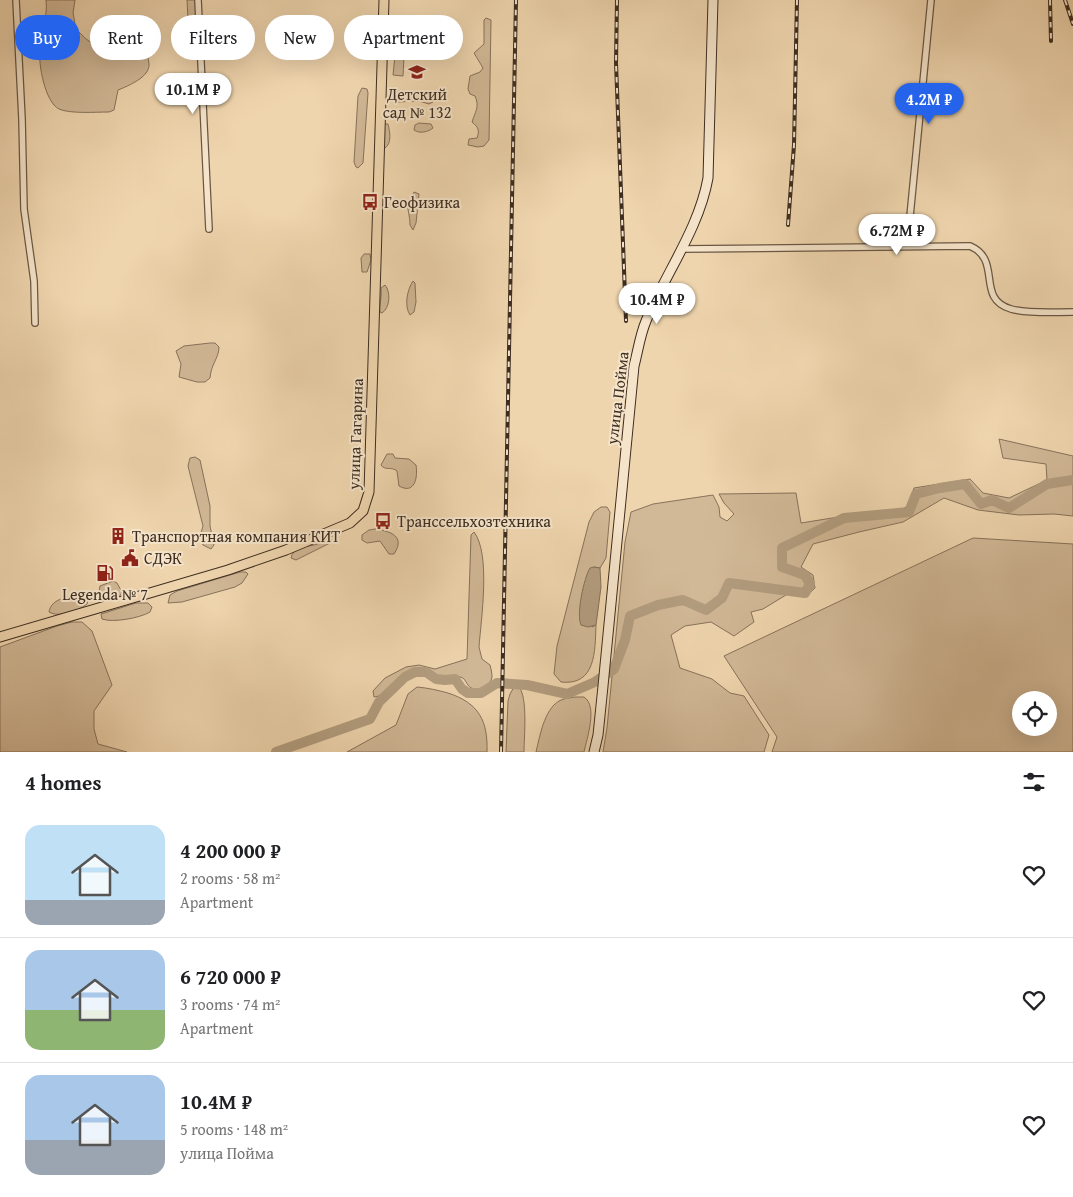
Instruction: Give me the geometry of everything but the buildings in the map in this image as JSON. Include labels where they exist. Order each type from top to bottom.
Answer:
[{"type":"main road","name":"улица Гагарина","points":[[0,637],[228,570],[286,550],[350,524],[363,511],[369,492],[384,0]]},
{"type":"main road","name":"улица Пойма","points":[[594,752],[598,735],[634,366],[645,323],[682,248],[705,194],[708,178],[713,0]]},
{"type":"street","points":[[16,0],[23,128],[24,209],[34,282],[35,323]]},
{"type":"street","points":[[198,0],[209,229]]},
{"type":"street","points":[[906,246],[931,0]]},
{"type":"street","points":[[682,248],[970,246],[983,254],[991,292],[1002,305],[1020,311],[1073,312]]},
{"type":"shaded area","points":[[46,0],[75,0],[73,15],[46,15]]},
{"type":"shaded area","points":[[187,0],[196,0],[196,15],[188,15]]},
{"type":"shaded area","points":[[486,18],[491,20],[489,140],[484,146],[478,147],[468,145],[469,139],[477,138],[478,131],[472,122],[477,103],[475,96],[470,94],[468,89],[470,76],[480,72],[483,68],[474,53],[484,44],[484,20]]},
{"type":"shaded area","points":[[80,33],[90,42],[90,60],[148,60],[149,64],[146,73],[142,77],[118,90],[114,110],[109,112],[76,112],[59,109],[54,105],[46,91],[41,73],[40,60],[80,60]]},
{"type":"shaded area","points":[[395,60],[404,60],[403,76],[393,75]]},
{"type":"shaded area","points":[[362,88],[367,89],[368,93],[363,163],[358,168],[354,162],[358,96]]},
{"type":"shaded area","points":[[395,92],[423,92],[433,97],[433,102],[429,104],[419,101],[397,102]]},
{"type":"shaded area","points":[[419,123],[431,124],[433,128],[424,132],[414,130],[415,125]]},
{"type":"shaded area","points":[[383,124],[388,124],[390,134],[389,143],[385,148],[383,147]]},
{"type":"shaded area","points":[[414,192],[419,194],[416,223],[413,230],[410,225],[407,201],[411,199]]},
{"type":"shaded area","points":[[364,254],[370,254],[371,260],[367,272],[362,272],[361,258]]},
{"type":"shaded area","points":[[413,281],[415,283],[416,302],[414,312],[410,315],[407,307],[407,298]]},
{"type":"shaded area","points":[[385,285],[389,300],[387,308],[382,313],[380,312],[381,288]]},
{"type":"shaded area","points":[[215,343],[219,347],[210,378],[205,382],[197,382],[179,377],[181,364],[176,351],[184,346]]},
{"type":"shaded area","points":[[999,439],[1073,456],[1073,516],[1054,514],[1019,515],[978,510],[944,498],[903,522],[813,544],[801,567],[813,575],[815,588],[805,597],[791,592],[763,609],[751,612],[754,622],[734,636],[711,622],[685,626],[671,635],[680,668],[712,679],[730,693],[744,696],[769,735],[764,752],[603,752],[625,542],[631,512],[653,504],[713,495],[719,507],[720,517],[727,521],[734,514],[719,494],[796,493],[801,523],[851,515],[899,511],[908,506],[914,488],[970,479],[983,493],[1009,498],[1047,480],[1046,464],[1003,458]]},
{"type":"shaded area","points":[[387,454],[393,454],[395,458],[409,459],[416,465],[416,479],[412,486],[404,488],[399,486],[397,471],[384,468],[381,465]]},
{"type":"shaded area","points":[[195,457],[200,460],[210,506],[210,526],[214,545],[211,549],[203,545],[199,539],[203,526],[188,466],[190,458]]},
{"type":"shaded area","points":[[601,507],[607,507],[610,512],[606,558],[600,568],[594,567],[592,627],[596,625],[594,656],[587,673],[581,678],[573,682],[561,682],[554,674],[557,646],[589,522],[594,512]]},
{"type":"shaded area","points":[[369,530],[386,531],[395,536],[398,543],[394,554],[389,554],[380,541],[367,543],[362,540],[362,535]]},
{"type":"shaded area","points":[[474,532],[479,542],[484,571],[479,647],[482,659],[490,665],[491,680],[484,687],[474,689],[469,687],[464,679],[460,677],[440,677],[423,670],[414,671],[407,673],[385,692],[374,697],[373,691],[385,678],[406,667],[419,665],[435,669],[467,659],[471,535]]},
{"type":"shaded area","points":[[973,538],[1073,544],[1073,752],[772,752],[777,737],[724,656]]},
{"type":"shaded area","points":[[329,539],[334,541],[296,560],[291,558],[294,552],[303,547],[318,544]]},
{"type":"shaded area","points":[[590,568],[600,568],[601,587],[596,625],[588,627],[581,625],[579,613],[583,588]]},
{"type":"shaded area","points":[[240,572],[248,574],[242,583],[235,587],[182,602],[168,603],[170,595],[177,591]]},
{"type":"shaded area","points":[[113,581],[117,583],[122,592],[118,598],[108,601],[101,598],[100,586]]},
{"type":"shaded area","points":[[82,595],[88,601],[87,604],[79,609],[63,614],[49,612],[50,607],[57,601],[67,597]]},
{"type":"shaded area","points":[[136,603],[148,603],[152,607],[150,612],[126,619],[102,619],[101,614]]},
{"type":"shaded area","points":[[72,622],[82,622],[92,631],[112,685],[94,711],[94,729],[98,744],[127,752],[0,752],[0,647]]},
{"type":"shaded area","points":[[417,687],[432,689],[459,697],[474,708],[483,722],[486,731],[487,752],[347,752],[396,725],[408,694]]},
{"type":"shaded area","points":[[514,687],[519,687],[524,700],[524,752],[506,752],[508,701]]},
{"type":"shaded area","points":[[584,697],[590,707],[589,731],[584,752],[536,752],[543,724],[554,705],[559,701]]},
{"type":"waterway","points":[[276,752],[370,719],[379,702],[405,677],[415,672],[426,672],[436,679],[455,679],[462,689],[468,693],[481,693],[497,683],[527,685],[567,694],[595,682],[614,669],[625,640],[630,616],[658,605],[683,600],[706,610],[722,598],[729,583],[805,593],[810,584],[805,575],[782,567],[782,548],[844,518],[909,512],[916,494],[965,484],[981,504],[992,500],[1009,508],[1047,484],[1073,480]]},
{"type":"railway","points":[[501,752],[516,0]]},
{"type":"railway","points":[[617,0],[616,63],[626,321]]},
{"type":"railway","points":[[788,225],[794,145],[797,0]]},
{"type":"railway","points":[[1050,0],[1051,41]]},
{"type":"railway","points":[[1065,0],[1073,24]]},
{"type":"place","name":"Детский сад № 132","points":[[417,72]]},
{"type":"place","name":"Геофизика","points":[[370,202]]},
{"type":"place","name":"Транссельхозтехника","points":[[383,521]]},
{"type":"place","name":"Транспортная компания КИТ","points":[[118,536]]},
{"type":"place","name":"СДЭК","points":[[130,558]]},
{"type":"place","name":"Legenda № 7","points":[[105,573]]}]
